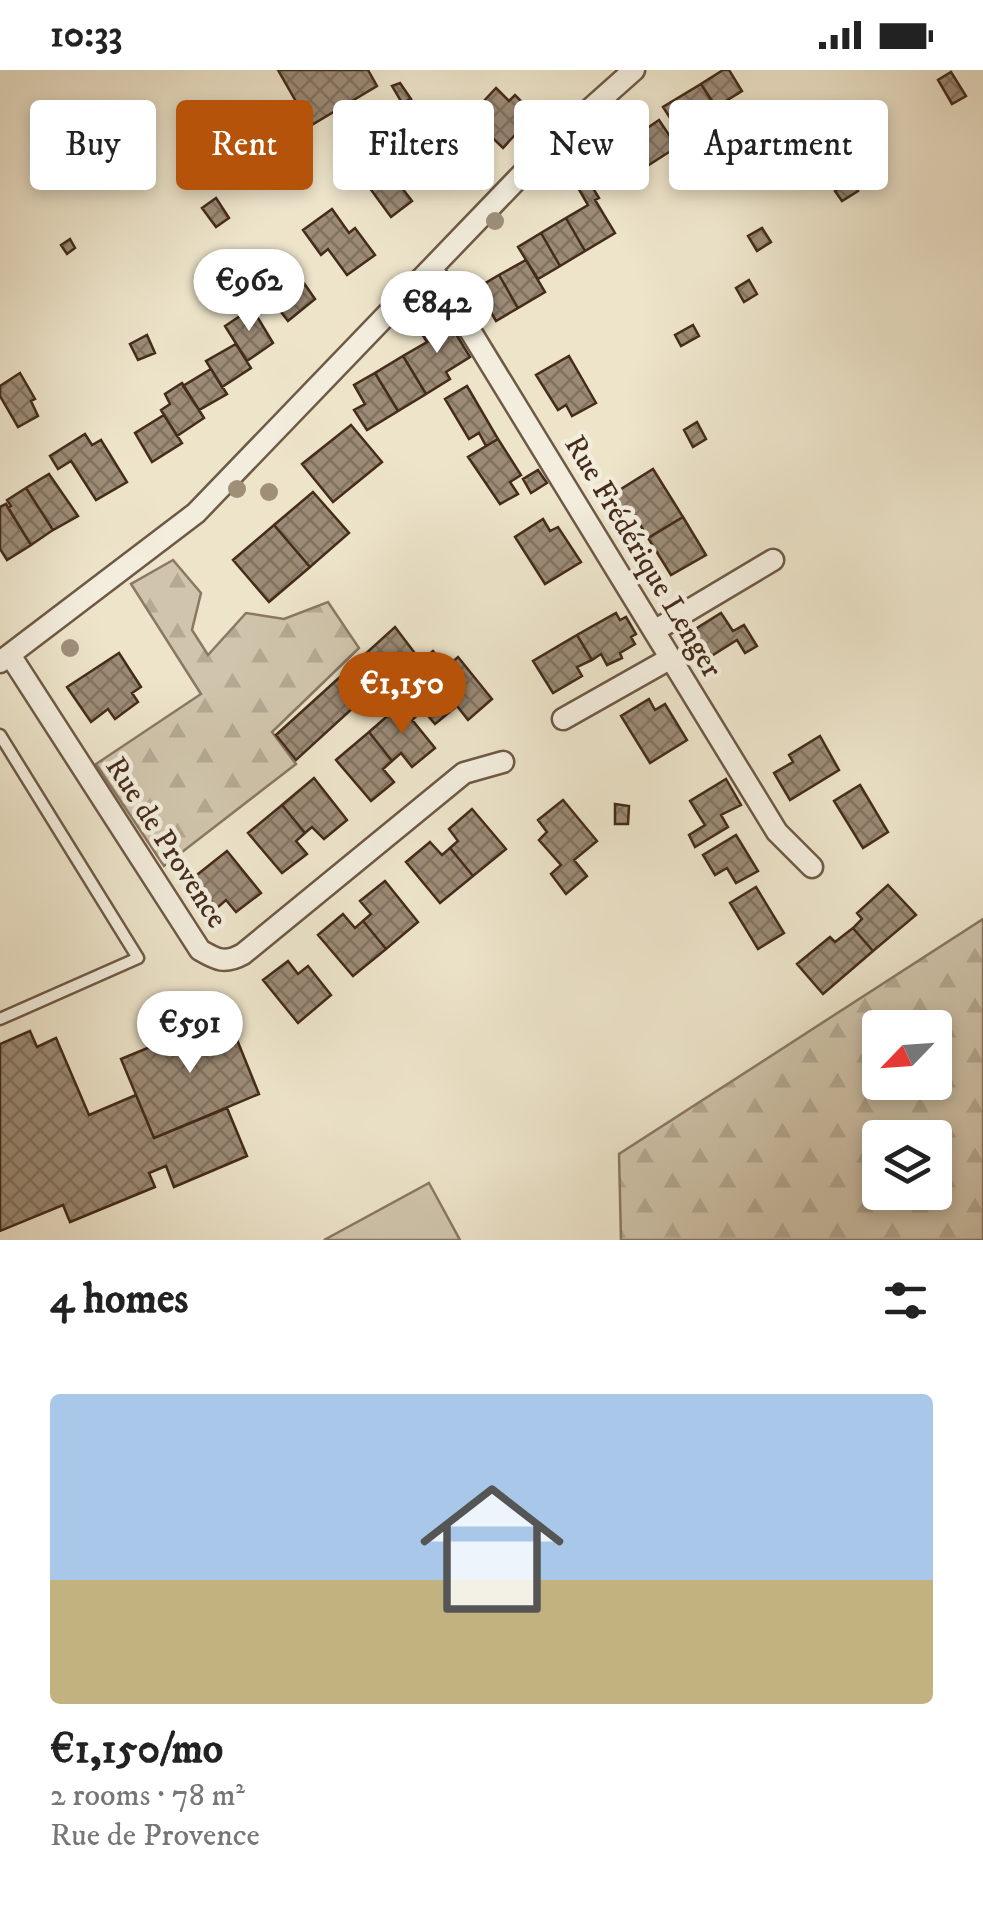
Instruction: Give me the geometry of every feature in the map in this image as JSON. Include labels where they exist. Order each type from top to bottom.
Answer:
[{"type":"street","points":[[5,659],[196,514],[552,143],[634,70]]},
{"type":"street","name":"Rue Frédérique Lenger","points":[[433,270],[777,832],[812,867]]},
{"type":"street","points":[[654,631],[773,560]]},
{"type":"street","points":[[563,719],[670,658]]},
{"type":"street","name":"Rue de Provence","points":[[5,659],[200,950],[218,961],[231,961],[242,954],[464,773],[504,762]]},
{"type":"lane","points":[[0,735],[138,958],[0,1019]]},
{"type":"green space","points":[[173,560],[201,593],[192,630],[208,655],[246,613],[284,619],[328,602],[359,648],[272,732],[296,764],[164,866],[96,764],[201,694],[131,584]]},
{"type":"green space","points":[[983,919],[983,1240],[621,1240],[619,1154]]},
{"type":"green space","points":[[429,1183],[460,1240],[324,1240]]},
{"type":"building","points":[[278,70],[368,70],[377,86],[354,100],[333,100],[333,112],[313,124],[313,100],[295,100]]},
{"type":"building","points":[[729,70],[742,91],[727,100],[711,100],[701,84]]},
{"type":"building","points":[[951,72],[966,96],[952,104],[938,80]]},
{"type":"building","points":[[400,83],[411,99],[400,100],[392,86]]},
{"type":"building","points":[[701,84],[711,100],[675,100]]},
{"type":"building","points":[[496,88],[509,101],[515,95],[520,100],[514,100],[514,136],[503,148],[494,139],[494,100],[485,100]]},
{"type":"building","points":[[659,120],[669,135],[669,152],[649,165],[649,127]]},
{"type":"building","points":[[371,190],[404,190],[412,201],[391,217]]},
{"type":"building","points":[[579,190],[594,190],[599,198],[595,200],[615,233],[585,251],[566,218],[588,205]]},
{"type":"building","points":[[857,190],[858,191],[842,201],[835,191]]},
{"type":"building","points":[[216,198],[229,218],[216,227],[202,208]]},
{"type":"building","points":[[332,209],[349,233],[355,228],[375,255],[347,275],[328,249],[321,255],[303,230]]},
{"type":"building","points":[[566,218],[585,251],[560,266],[541,233]]},
{"type":"building","points":[[762,228],[771,242],[757,251],[748,236]]},
{"type":"building","points":[[541,233],[560,266],[538,279],[518,247]]},
{"type":"building","points":[[70,239],[75,248],[67,254],[61,245]]},
{"type":"building","points":[[271,252],[283,268],[290,263],[315,299],[288,321],[260,285],[263,281],[253,265]]},
{"type":"building","points":[[526,260],[545,292],[518,308],[499,275]]},
{"type":"building","points":[[499,275],[518,308],[496,321],[477,288]]},
{"type":"building","points":[[749,280],[757,294],[744,302],[736,288]]},
{"type":"building","points":[[252,308],[273,343],[247,361],[225,326]]},
{"type":"building","points":[[447,319],[470,357],[446,372],[450,379],[426,394],[403,356],[427,342],[422,334]]},
{"type":"building","points":[[693,325],[699,336],[681,346],[675,335]]},
{"type":"building","points":[[147,335],[155,353],[138,360],[130,344]]},
{"type":"building","points":[[236,344],[251,368],[222,387],[206,361]]},
{"type":"building","points":[[403,356],[426,394],[398,411],[375,373]]},
{"type":"building","points":[[569,356],[596,403],[572,416],[566,405],[558,410],[536,375]]},
{"type":"building","points":[[211,369],[227,394],[199,410],[183,386]]},
{"type":"building","points":[[20,373],[35,399],[31,401],[38,416],[18,427],[0,396],[0,386]]},
{"type":"building","points":[[375,373],[398,411],[367,430],[354,410],[365,404],[354,385]]},
{"type":"building","points":[[182,383],[204,418],[177,436],[161,410],[170,404],[165,394]]},
{"type":"building","points":[[467,386],[498,439],[486,446],[479,433],[469,439],[445,399]]},
{"type":"building","points":[[164,415],[182,443],[152,462],[135,433]]},
{"type":"building","points":[[697,422],[706,439],[693,447],[684,430]]},
{"type":"building","points":[[351,425],[382,462],[333,502],[302,464]]},
{"type":"building","points":[[85,434],[92,445],[101,440],[127,482],[96,500],[71,461],[58,469],[50,456]]},
{"type":"building","points":[[498,439],[521,475],[510,482],[518,494],[500,504],[468,457]]},
{"type":"building","points":[[653,469],[683,517],[648,538],[632,511],[615,521],[602,501]]},
{"type":"building","points":[[538,470],[547,483],[531,493],[523,479]]},
{"type":"building","points":[[49,474],[78,516],[53,530],[26,488]]},
{"type":"building","points":[[26,488],[53,530],[31,545],[7,500]]},
{"type":"building","points":[[313,492],[349,533],[310,567],[274,525]]},
{"type":"building","points":[[6,504],[31,545],[7,560],[0,549],[0,507]]},
{"type":"building","points":[[683,517],[706,555],[671,575],[648,538]]},
{"type":"building","points":[[543,519],[550,531],[558,527],[581,562],[545,584],[515,537]]},
{"type":"building","points":[[274,525],[310,567],[269,602],[233,560]]},
{"type":"building","points":[[616,613],[620,620],[626,617],[636,634],[631,637],[635,644],[620,653],[622,658],[607,665],[601,654],[592,660],[577,635]]},
{"type":"building","points":[[721,613],[733,631],[744,625],[757,646],[745,653],[737,640],[705,660],[689,633]]},
{"type":"building","points":[[395,627],[414,652],[296,760],[276,735]]},
{"type":"building","points":[[577,635],[592,660],[577,667],[582,676],[553,693],[533,661]]},
{"type":"building","points":[[433,651],[447,667],[458,657],[492,699],[468,720],[457,706],[435,724],[423,710],[412,720],[387,690]]},
{"type":"building","points":[[119,653],[141,687],[132,693],[138,702],[115,719],[108,709],[91,722],[67,687]]},
{"type":"building","points":[[649,699],[655,710],[665,704],[687,740],[650,763],[621,716]]},
{"type":"building","points":[[400,705],[435,748],[412,767],[401,753],[392,761],[369,732]]},
{"type":"building","points":[[369,732],[392,761],[383,769],[394,782],[371,801],[336,760]]},
{"type":"building","points":[[820,736],[839,770],[790,800],[774,773],[793,762],[789,755]]},
{"type":"building","points":[[314,778],[347,820],[324,839],[312,827],[305,833],[282,805]]},
{"type":"building","points":[[726,779],[741,805],[721,815],[728,827],[695,847],[689,835],[705,825],[690,801]]},
{"type":"building","points":[[860,785],[888,832],[863,848],[834,801]]},
{"type":"building","points":[[563,800],[597,841],[574,860],[587,876],[566,894],[551,874],[561,865],[539,840],[547,832],[538,820]]},
{"type":"building","points":[[615,804],[629,806],[628,824],[615,824]]},
{"type":"building","points":[[282,805],[305,833],[296,841],[307,854],[282,873],[248,833]]},
{"type":"building","points":[[472,809],[506,849],[473,876],[450,848],[458,841],[449,829]]},
{"type":"building","points":[[736,835],[758,871],[736,883],[727,868],[715,875],[703,855]]},
{"type":"building","points":[[430,842],[442,855],[450,848],[473,876],[440,903],[406,862]]},
{"type":"building","points":[[227,851],[261,893],[236,912],[226,900],[217,908],[193,878]]},
{"type":"building","points":[[385,881],[418,922],[386,949],[363,921],[371,914],[360,901]]},
{"type":"building","points":[[888,885],[916,915],[873,951],[853,928],[862,919],[857,913]]},
{"type":"building","points":[[756,887],[784,933],[758,949],[730,903]]},
{"type":"building","points":[[343,914],[355,928],[363,921],[386,949],[353,976],[318,935]]},
{"type":"building","points":[[853,928],[873,951],[823,994],[797,964],[830,937],[835,942]]},
{"type":"building","points":[[288,961],[298,974],[308,966],[331,995],[298,1023],[263,980]]},
{"type":"building","points":[[227,1015],[259,1094],[154,1138],[121,1059]]},
{"type":"building","points":[[30,1031],[37,1047],[56,1038],[89,1115],[136,1095],[154,1138],[227,1108],[247,1156],[174,1187],[166,1166],[149,1173],[155,1187],[70,1222],[63,1205],[0,1231],[0,1044]]}]
